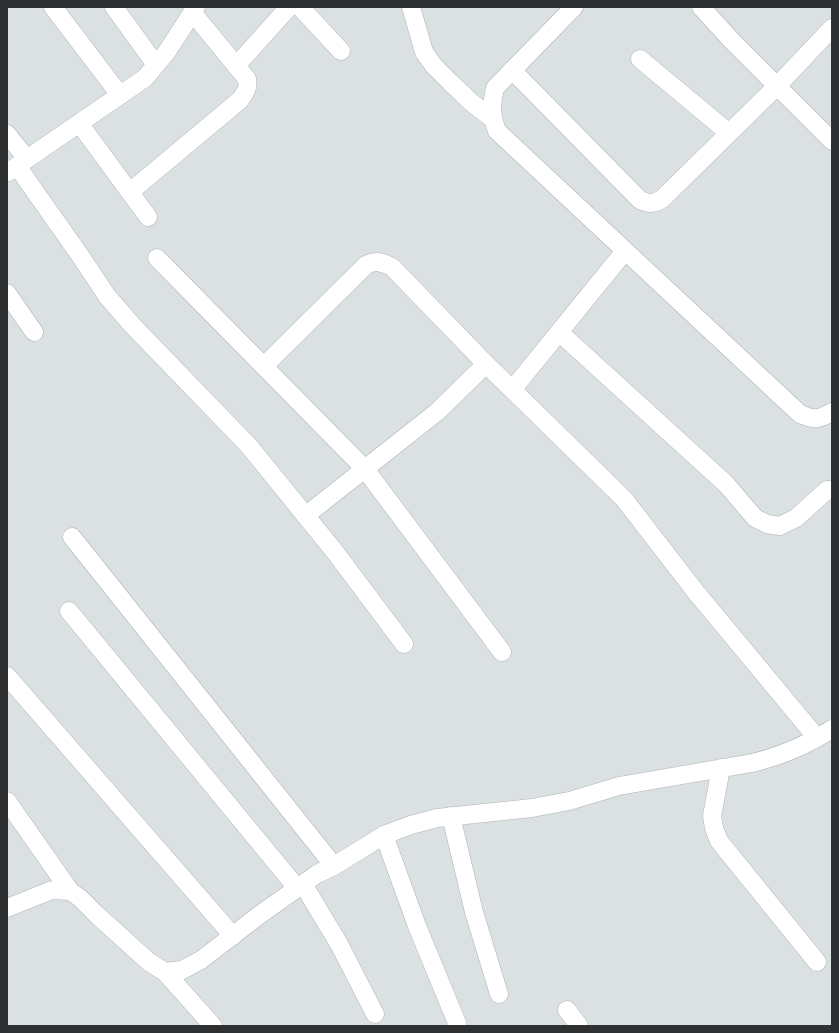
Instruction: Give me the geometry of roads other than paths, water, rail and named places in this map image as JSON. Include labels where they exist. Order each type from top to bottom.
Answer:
[{"type":"street","points":[[53,7],[120,95]]},
{"type":"street","points":[[114,7],[156,65]]},
{"type":"street","points":[[236,66],[289,7]]},
{"type":"street","points":[[300,7],[341,52]]},
{"type":"street","points":[[411,7],[424,52],[434,66],[472,103],[493,119]]},
{"type":"street","points":[[574,7],[494,88],[492,101],[493,119],[498,131],[800,414],[812,419],[824,417],[832,412]]},
{"type":"street","points":[[701,7],[732,42],[832,141]]},
{"type":"street","points":[[17,166],[145,78],[166,53],[194,10],[247,79],[247,90],[240,100],[130,192]]},
{"type":"street","points":[[512,70],[640,200],[647,203],[655,203],[662,199],[777,86],[832,28]]},
{"type":"street","points":[[640,59],[729,133]]},
{"type":"street","points":[[79,123],[148,217]]},
{"type":"street","points":[[7,134],[17,166],[107,296],[249,446],[404,644]]},
{"type":"street","points":[[512,390],[625,251]]},
{"type":"street","points":[[157,258],[365,469],[502,652]]},
{"type":"street","points":[[165,972],[182,970],[201,960],[317,874],[334,866],[384,835],[411,825],[451,816],[532,808],[569,801],[619,786],[773,758],[793,750],[824,733],[695,591],[624,499],[486,364],[392,267],[382,262],[374,262],[366,265],[264,366]]},
{"type":"street","points":[[7,293],[34,332]]},
{"type":"street","points":[[559,332],[726,484],[755,518],[767,524],[780,526],[796,518],[826,490],[832,490]]},
{"type":"street","points":[[305,516],[438,412],[486,364]]},
{"type":"street","points":[[72,537],[334,866]]},
{"type":"street","points":[[69,611],[300,886],[339,944],[375,1014]]},
{"type":"street","points":[[7,676],[233,936]]},
{"type":"street","points":[[721,768],[712,816],[718,841],[817,962]]},
{"type":"street","points":[[7,801],[70,891],[80,898],[149,962],[165,972],[207,1024]]},
{"type":"street","points":[[451,816],[474,912],[499,994]]},
{"type":"street","points":[[384,835],[417,926],[457,1023]]},
{"type":"street","points":[[7,908],[52,890],[70,891]]},
{"type":"street","points":[[567,1010],[579,1026]]}]
